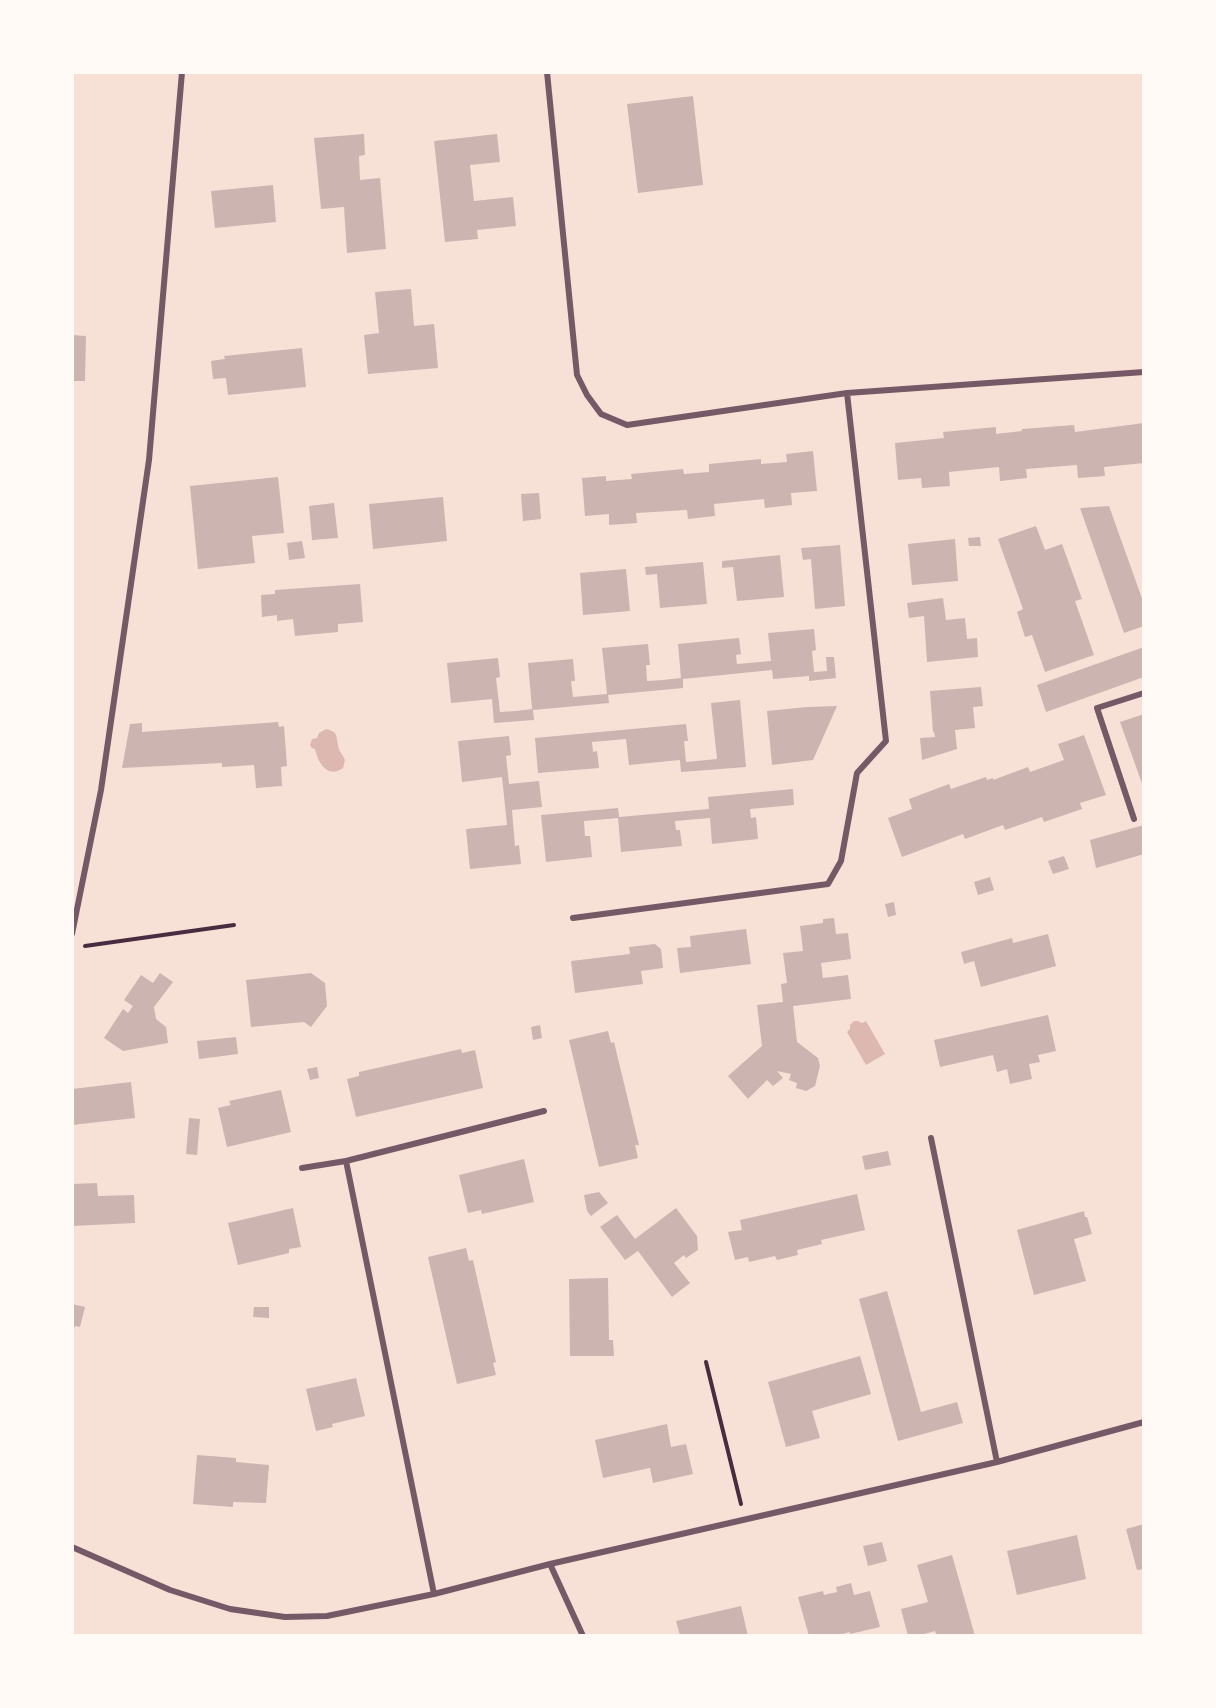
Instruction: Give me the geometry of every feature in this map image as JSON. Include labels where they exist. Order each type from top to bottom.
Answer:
[{"type":"street","points":[[72,934],[101,790],[149,460],[182,72]]},
{"type":"street","points":[[547,72],[577,375],[587,395],[601,414],[627,425],[847,393],[1144,372]]},
{"type":"street","points":[[573,918],[828,884],[841,861],[857,773],[886,741],[847,393]]},
{"type":"street","points":[[1134,819],[1097,708],[1144,693]]},
{"type":"street","points":[[302,1168],[346,1161],[544,1111]]},
{"type":"street","points":[[931,1138],[997,1462]]},
{"type":"street","points":[[346,1161],[434,1594]]},
{"type":"street","points":[[72,1546],[170,1590],[230,1610],[274,1615],[327,1616],[434,1594],[550,1564],[997,1462],[1144,1422]]},
{"type":"street","points":[[550,1564],[583,1636]]},
{"type":"path","points":[[84,946],[234,925]]},
{"type":"path","points":[[706,1362],[744,1520]]},
{"type":"shaded area","points":[[326,729],[336,734],[339,749],[345,760],[343,768],[338,771],[328,771],[324,768],[315,749],[310,745],[312,739],[317,738],[319,733]]},
{"type":"shaded area","points":[[854,1021],[862,1023],[866,1021],[885,1054],[866,1065],[847,1032]]},
{"type":"building","points":[[693,96],[703,185],[638,193],[627,104]]},
{"type":"building","points":[[364,134],[365,155],[359,156],[360,180],[380,178],[386,249],[347,253],[344,207],[321,209],[314,138]]},
{"type":"building","points":[[497,134],[500,162],[470,165],[474,201],[513,197],[516,226],[477,230],[478,239],[445,242],[434,141]]},
{"type":"building","points":[[273,185],[276,222],[215,228],[211,191]]},
{"type":"building","points":[[411,289],[414,326],[434,324],[438,368],[368,374],[364,335],[379,333],[375,292]]},
{"type":"building","points":[[72,335],[86,336],[85,381],[72,381]]},
{"type":"building","points":[[302,348],[306,387],[228,395],[226,378],[213,379],[211,361],[225,359],[224,356]]},
{"type":"building","points":[[1144,423],[1144,463],[1104,467],[1105,476],[1078,478],[1077,465],[1026,469],[1027,478],[1000,481],[999,467],[949,472],[950,486],[922,488],[921,478],[898,480],[895,443],[944,438],[943,432],[996,427],[996,434],[1022,431],[1022,429],[1074,425],[1075,432]]},
{"type":"building","points":[[813,451],[817,491],[791,493],[792,505],[765,508],[764,499],[714,504],[715,516],[688,519],[687,510],[636,513],[637,523],[609,525],[609,514],[585,516],[582,478],[606,476],[606,481],[632,479],[631,474],[683,469],[684,474],[709,472],[709,464],[761,459],[761,464],[787,462],[786,454]]},
{"type":"building","points":[[278,477],[284,533],[252,536],[255,563],[198,569],[190,486]]},
{"type":"building","points":[[539,493],[541,519],[523,521],[521,494]]},
{"type":"building","points":[[443,497],[447,541],[373,549],[369,504]]},
{"type":"building","points":[[334,503],[338,538],[312,540],[309,506]]},
{"type":"building","points":[[1109,506],[1144,604],[1144,626],[1124,633],[1080,508]]},
{"type":"building","points":[[1036,526],[1045,550],[1062,544],[1082,599],[1075,601],[1094,655],[1045,672],[1032,635],[1025,637],[1017,612],[1023,609],[998,539]]},
{"type":"building","points":[[980,537],[981,546],[969,546],[968,538]]},
{"type":"building","points":[[955,539],[958,581],[912,585],[908,544]]},
{"type":"building","points":[[302,541],[305,558],[289,560],[287,543]]},
{"type":"building","points":[[840,545],[845,606],[815,609],[811,559],[803,560],[801,548]]},
{"type":"building","points":[[780,555],[784,597],[737,601],[733,567],[722,568],[722,561]]},
{"type":"building","points":[[703,562],[707,604],[660,608],[657,574],[646,575],[645,567]]},
{"type":"building","points":[[626,569],[630,611],[583,615],[580,573]]},
{"type":"building","points":[[360,584],[363,622],[338,624],[338,632],[295,636],[293,619],[277,621],[277,615],[262,617],[261,595],[275,594],[275,590]]},
{"type":"building","points":[[943,598],[946,620],[965,618],[967,639],[977,638],[978,657],[927,662],[924,616],[909,618],[907,603]]},
{"type":"building","points":[[814,629],[816,650],[812,651],[814,672],[827,671],[826,657],[834,657],[836,678],[809,681],[809,676],[773,679],[772,670],[683,679],[683,688],[608,695],[609,703],[533,710],[534,720],[494,723],[492,699],[451,703],[447,663],[498,658],[500,677],[496,678],[500,712],[516,711],[532,709],[528,663],[573,659],[575,681],[571,681],[573,697],[607,694],[602,648],[648,644],[650,665],[646,665],[647,681],[663,680],[681,678],[678,644],[739,638],[741,654],[736,655],[737,664],[771,661],[768,633]]},
{"type":"building","points":[[1144,647],[1144,677],[1046,712],[1037,685]]},
{"type":"building","points":[[981,687],[983,706],[973,707],[975,728],[955,730],[957,749],[922,760],[920,738],[935,737],[930,691]]},
{"type":"building","points":[[740,700],[746,767],[681,772],[680,760],[629,765],[626,739],[592,742],[593,752],[597,751],[599,768],[538,773],[535,738],[686,724],[688,741],[684,741],[686,762],[717,759],[711,703]]},
{"type":"building","points":[[837,706],[813,760],[772,765],[767,711]]},
{"type":"building","points":[[1144,714],[1144,789],[1120,722]]},
{"type":"building","points":[[278,722],[279,727],[284,726],[287,766],[281,767],[282,786],[256,788],[254,765],[222,767],[222,763],[122,768],[130,724],[142,723],[142,732]]},
{"type":"building","points":[[1084,735],[1106,795],[1080,803],[1082,809],[1044,822],[1042,817],[1005,830],[1003,825],[965,839],[963,834],[902,857],[888,818],[912,809],[909,799],[949,784],[951,789],[986,777],[987,780],[993,778],[993,780],[1028,767],[1030,772],[1064,760],[1058,744]]},
{"type":"building","points":[[509,736],[511,755],[506,756],[509,784],[539,781],[542,807],[512,810],[515,846],[519,845],[521,864],[470,869],[466,829],[507,825],[502,777],[462,782],[458,741]]},
{"type":"building","points":[[793,789],[794,805],[750,809],[751,818],[756,817],[758,839],[712,844],[710,818],[675,821],[676,830],[680,830],[682,846],[621,852],[618,818],[584,821],[585,836],[590,836],[592,857],[546,862],[541,815],[618,808],[619,817],[709,809],[708,797]]},
{"type":"building","points":[[1144,825],[1144,854],[1096,868],[1090,840]]},
{"type":"building","points":[[1064,856],[1069,869],[1053,874],[1048,861]]},
{"type":"building","points":[[990,877],[994,890],[978,895],[974,882]]},
{"type":"building","points":[[894,902],[896,915],[888,917],[885,904]]},
{"type":"building","points":[[834,918],[836,934],[848,933],[851,959],[821,963],[823,978],[848,975],[851,999],[793,1006],[797,1042],[818,1058],[820,1066],[815,1086],[806,1091],[796,1088],[797,1083],[789,1080],[791,1074],[777,1071],[783,1078],[773,1086],[767,1080],[748,1099],[728,1076],[762,1046],[757,1005],[783,1002],[781,984],[787,983],[783,953],[803,951],[800,926],[823,923],[823,919]]},
{"type":"building","points":[[746,929],[751,964],[680,973],[677,948],[691,947],[690,936]]},
{"type":"building","points":[[1048,934],[1056,966],[981,987],[974,961],[964,964],[961,952],[1012,938],[1013,943]]},
{"type":"building","points":[[655,944],[661,949],[663,968],[641,971],[643,984],[575,993],[571,961],[630,954],[629,947]]},
{"type":"building","points":[[160,973],[173,982],[154,1007],[156,1019],[166,1027],[168,1043],[123,1051],[104,1038],[123,1009],[128,1013],[133,1006],[124,1000],[141,975],[153,983]]},
{"type":"building","points":[[311,973],[325,983],[327,1006],[311,1027],[304,1022],[251,1027],[246,980]]},
{"type":"building","points":[[1048,1015],[1056,1051],[1038,1055],[1040,1062],[1029,1064],[1032,1079],[1010,1084],[1007,1069],[997,1072],[993,1055],[940,1067],[934,1040]]},
{"type":"building","points":[[540,1025],[542,1038],[533,1040],[531,1027]]},
{"type":"building","points":[[608,1031],[611,1043],[614,1042],[639,1145],[635,1145],[638,1158],[599,1167],[569,1040]]},
{"type":"building","points":[[236,1037],[238,1054],[199,1059],[197,1041]]},
{"type":"building","points":[[461,1049],[462,1053],[475,1050],[483,1088],[356,1117],[347,1079],[359,1076],[359,1072]]},
{"type":"building","points":[[317,1067],[319,1078],[310,1080],[307,1069]]},
{"type":"building","points":[[131,1082],[135,1118],[72,1125],[72,1089]]},
{"type":"building","points":[[281,1090],[291,1132],[227,1147],[218,1108],[231,1105],[229,1101]]},
{"type":"building","points":[[189,1118],[200,1119],[197,1155],[186,1154]]},
{"type":"building","points":[[888,1151],[891,1165],[865,1170],[862,1156]]},
{"type":"building","points":[[524,1159],[534,1202],[482,1214],[481,1210],[468,1213],[459,1175]]},
{"type":"building","points":[[97,1183],[98,1196],[134,1195],[135,1223],[72,1226],[72,1184]]},
{"type":"building","points":[[599,1192],[608,1203],[591,1216],[587,1211],[584,1195]]},
{"type":"building","points":[[857,1194],[865,1230],[821,1240],[822,1244],[797,1250],[798,1255],[777,1260],[775,1256],[749,1262],[748,1257],[735,1260],[728,1232],[742,1230],[740,1220]]},
{"type":"building","points":[[293,1208],[301,1247],[289,1249],[289,1253],[238,1265],[228,1223]]},
{"type":"building","points":[[676,1208],[697,1236],[698,1250],[686,1258],[684,1255],[674,1263],[690,1283],[672,1297],[638,1251],[625,1260],[600,1227],[617,1215],[635,1239]]},
{"type":"building","points":[[1084,1211],[1092,1234],[1074,1239],[1086,1281],[1034,1295],[1017,1230]]},
{"type":"building","points":[[466,1248],[469,1261],[473,1260],[496,1362],[493,1363],[496,1375],[457,1384],[428,1257]]},
{"type":"building","points":[[608,1278],[609,1340],[613,1340],[614,1356],[570,1356],[569,1279]]},
{"type":"building","points":[[887,1291],[921,1412],[957,1402],[963,1423],[898,1441],[859,1299]]},
{"type":"building","points":[[72,1304],[85,1307],[80,1327],[75,1326],[73,1333]]},
{"type":"building","points":[[254,1307],[269,1307],[269,1318],[253,1317]]},
{"type":"building","points":[[860,1356],[871,1394],[812,1411],[820,1438],[786,1447],[768,1382]]},
{"type":"building","points":[[356,1378],[365,1416],[332,1424],[333,1427],[316,1431],[306,1389]]},
{"type":"building","points":[[667,1424],[671,1447],[686,1444],[693,1474],[653,1483],[650,1468],[603,1478],[595,1440]]},
{"type":"building","points":[[197,1455],[236,1458],[236,1462],[269,1465],[266,1503],[233,1502],[233,1507],[193,1504]]},
{"type":"building","points":[[1144,1524],[1144,1569],[1137,1570],[1126,1529]]},
{"type":"building","points":[[1077,1535],[1086,1579],[1017,1595],[1007,1551]]},
{"type":"building","points":[[882,1542],[887,1561],[868,1566],[863,1546]]},
{"type":"building","points":[[952,1555],[975,1636],[937,1636],[935,1631],[908,1636],[901,1609],[928,1602],[917,1565]]},
{"type":"building","points":[[851,1583],[854,1595],[870,1591],[880,1627],[835,1636],[809,1636],[798,1597],[823,1591],[824,1595],[837,1592],[836,1587]]},
{"type":"building","points":[[741,1606],[748,1636],[680,1636],[676,1621]]}]
